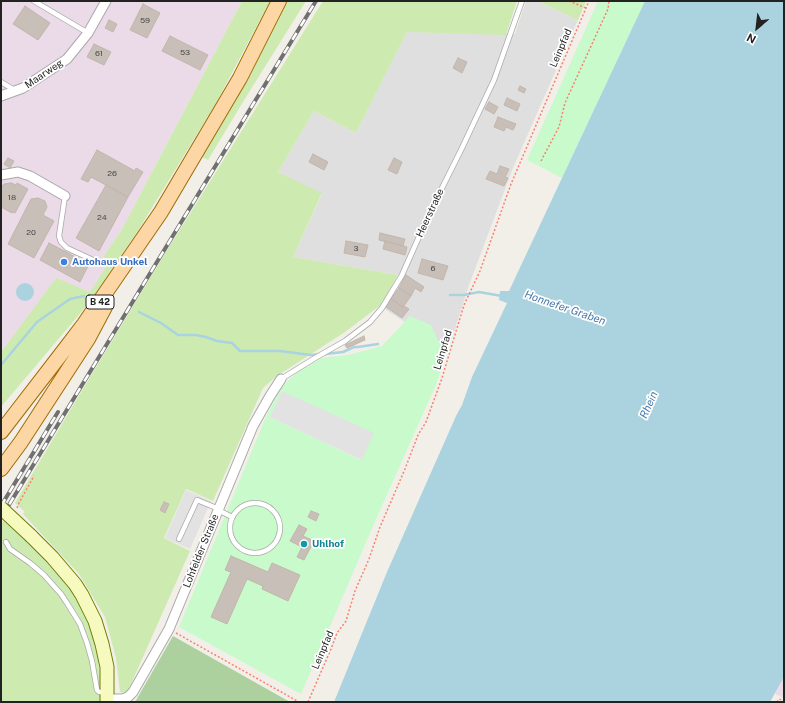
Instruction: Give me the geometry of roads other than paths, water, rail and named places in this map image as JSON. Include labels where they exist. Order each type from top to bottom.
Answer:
[{"type":"main road","name":"B 42","points":[[1,432],[69,345],[161,212],[240,78],[279,1]]},
{"type":"main road","points":[[1,469],[21,442],[88,339],[133,253]]},
{"type":"street","name":"Maarweg","points":[[1,96],[23,88],[67,59],[88,33],[106,1]]},
{"type":"street","points":[[1,174],[18,172],[30,176],[65,196]]},
{"type":"street","name":"Lohfelder Straße","points":[[108,698],[125,698],[133,692],[169,629],[253,426],[280,380]]},
{"type":"street","points":[[1,508],[52,558],[71,579],[82,595],[98,630],[102,644],[107,667],[108,698]]},
{"type":"lane","points":[[34,1],[88,33]]},
{"type":"lane","name":"Heerstraße","points":[[280,380],[345,341],[370,322],[382,308],[402,275],[430,212],[494,80],[522,1]]},
{"type":"lane","points":[[1,82],[16,91]]},
{"type":"lane","points":[[65,196],[59,236],[61,242],[67,248],[93,260]]},
{"type":"lane","points":[[179,539],[197,500],[232,517]]},
{"type":"lane","points":[[259,503],[267,506],[273,510],[278,517],[280,533],[277,541],[271,548],[264,552],[255,554],[246,552],[233,542],[229,525],[232,517],[236,510],[243,505],[259,503]]},
{"type":"lane","points":[[6,542],[10,549],[44,575],[64,598],[74,613],[84,634],[90,653],[97,691],[108,698]]},
{"type":"water","name":"Rhein","points":[[645,1],[784,1],[784,677],[770,702],[334,702],[387,572],[462,405],[472,377],[507,303],[499,300],[500,291],[509,291]]},
{"type":"water","points":[[25,283],[31,286],[34,292],[31,298],[25,301],[19,298],[16,292],[19,286]]},
{"type":"waterway","name":"Honnefer Graben","points":[[450,295],[464,295],[479,292],[502,296]]},
{"type":"waterway","name":"Honnefer Graben","points":[[1,365],[37,322],[70,299],[84,296]]},
{"type":"waterway","name":"Honnefer Graben","points":[[139,312],[161,323],[178,335],[196,335],[217,341],[232,343],[240,351],[280,351],[311,355],[320,354]]},
{"type":"waterway","name":"Honnefer Graben","points":[[325,354],[343,352],[354,347],[378,344]]},
{"type":"railway","points":[[1,518],[316,1]]},
{"type":"railway","points":[[1,506],[58,412]]},
{"type":"place","name":"Autohaus Unkel","points":[[64,262]]},
{"type":"place","name":"Uhlhof","points":[[304,544]]}]
